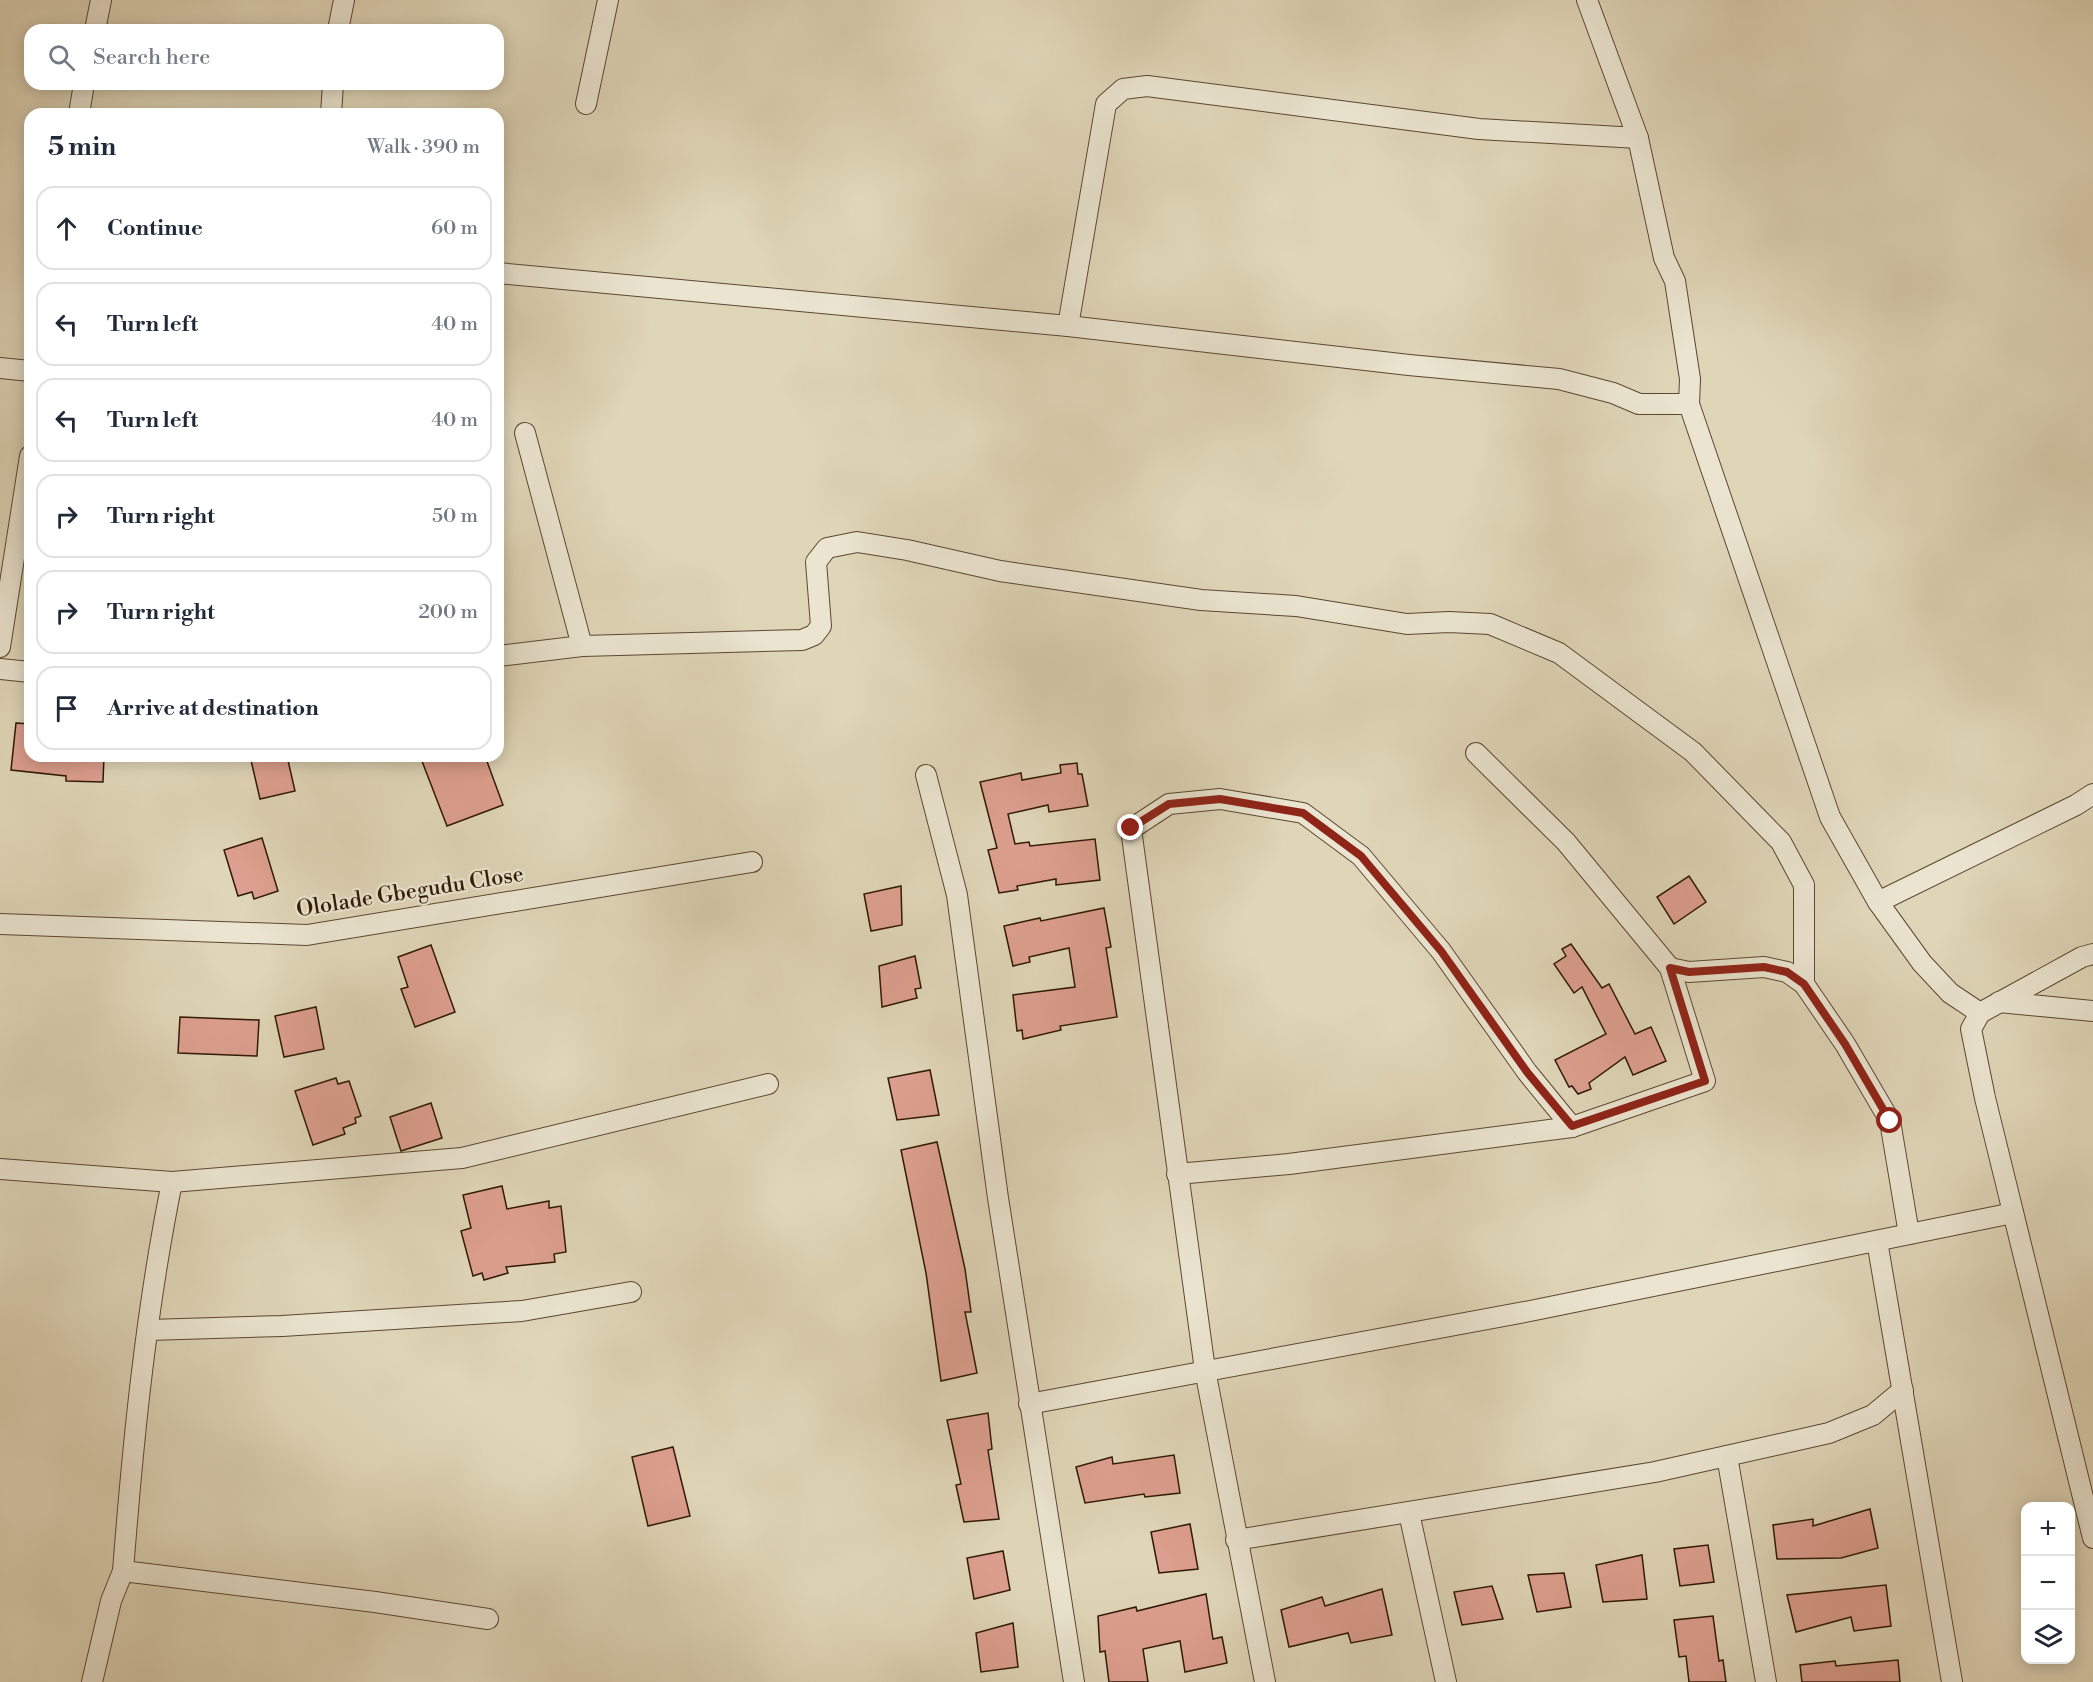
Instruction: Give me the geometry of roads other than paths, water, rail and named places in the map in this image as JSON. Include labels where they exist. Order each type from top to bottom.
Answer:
[{"type":"street","points":[[96,24],[101,0]]},
{"type":"street","points":[[339,24],[344,0]]},
{"type":"street","points":[[586,104],[608,0]]},
{"type":"street","points":[[1587,0],[1638,138],[1664,258],[1675,281],[1690,379],[1689,404],[1830,817],[1878,903],[1922,963],[1950,993],[1980,1012]]},
{"type":"street","points":[[1068,326],[1106,104],[1123,89],[1147,86],[1479,129],[1638,138]]},
{"type":"street","points":[[79,108],[83,90]]},
{"type":"street","points":[[331,108],[333,90]]},
{"type":"street","points":[[504,274],[1068,326],[1409,365],[1559,379],[1613,393],[1639,404],[1689,404]]},
{"type":"street","points":[[0,368],[24,370]]},
{"type":"street","points":[[525,433],[582,646]]},
{"type":"street","points":[[0,647],[24,492]]},
{"type":"street","points":[[504,655],[582,646],[802,640],[814,635],[821,626],[816,562],[827,548],[857,542],[908,550],[1000,571],[1201,600],[1296,606],[1407,624],[1449,622],[1490,624],[1559,653],[1693,752],[1781,842],[1804,885],[1804,984]]},
{"type":"street","points":[[0,669],[24,671]]},
{"type":"street","points":[[1177,1174],[1289,1164],[1572,1126],[1705,1081],[1670,968],[1566,842],[1476,753]]},
{"type":"street","points":[[926,775],[957,895],[1029,1404],[1074,1682]]},
{"type":"street","points":[[1878,903],[2076,806],[2093,794]]},
{"type":"street","points":[[1265,1682],[1205,1370],[1131,828],[1169,804],[1220,799],[1303,813],[1361,856],[1441,951],[1527,1072],[1572,1126]]},
{"type":"street","name":"Ololade Gbegudu Close","points":[[0,924],[307,935],[752,862]]},
{"type":"street","points":[[2093,954],[2082,957],[1980,1012],[1971,1029],[2013,1213],[2089,1506],[2093,1538]]},
{"type":"street","points":[[1670,968],[1689,972],[1764,967],[1787,972],[1804,984],[1845,1044],[1890,1121],[1909,1234]]},
{"type":"street","points":[[1999,1002],[2093,1011]]},
{"type":"street","points":[[0,1169],[172,1182],[462,1158],[768,1084]]},
{"type":"street","points":[[92,1682],[111,1600],[123,1571],[132,1456],[156,1262],[172,1182]]},
{"type":"street","points":[[1029,1404],[1530,1311],[2013,1213]]},
{"type":"street","points":[[1877,1241],[1952,1682]]},
{"type":"street","points":[[149,1330],[282,1326],[522,1311],[631,1292]]},
{"type":"street","points":[[1236,1540],[1655,1473],[1829,1433],[1873,1415],[1903,1390]]},
{"type":"street","points":[[1728,1456],[1766,1682]]},
{"type":"street","points":[[1409,1513],[1446,1682]]},
{"type":"street","points":[[123,1571],[375,1602],[488,1619]]}]
